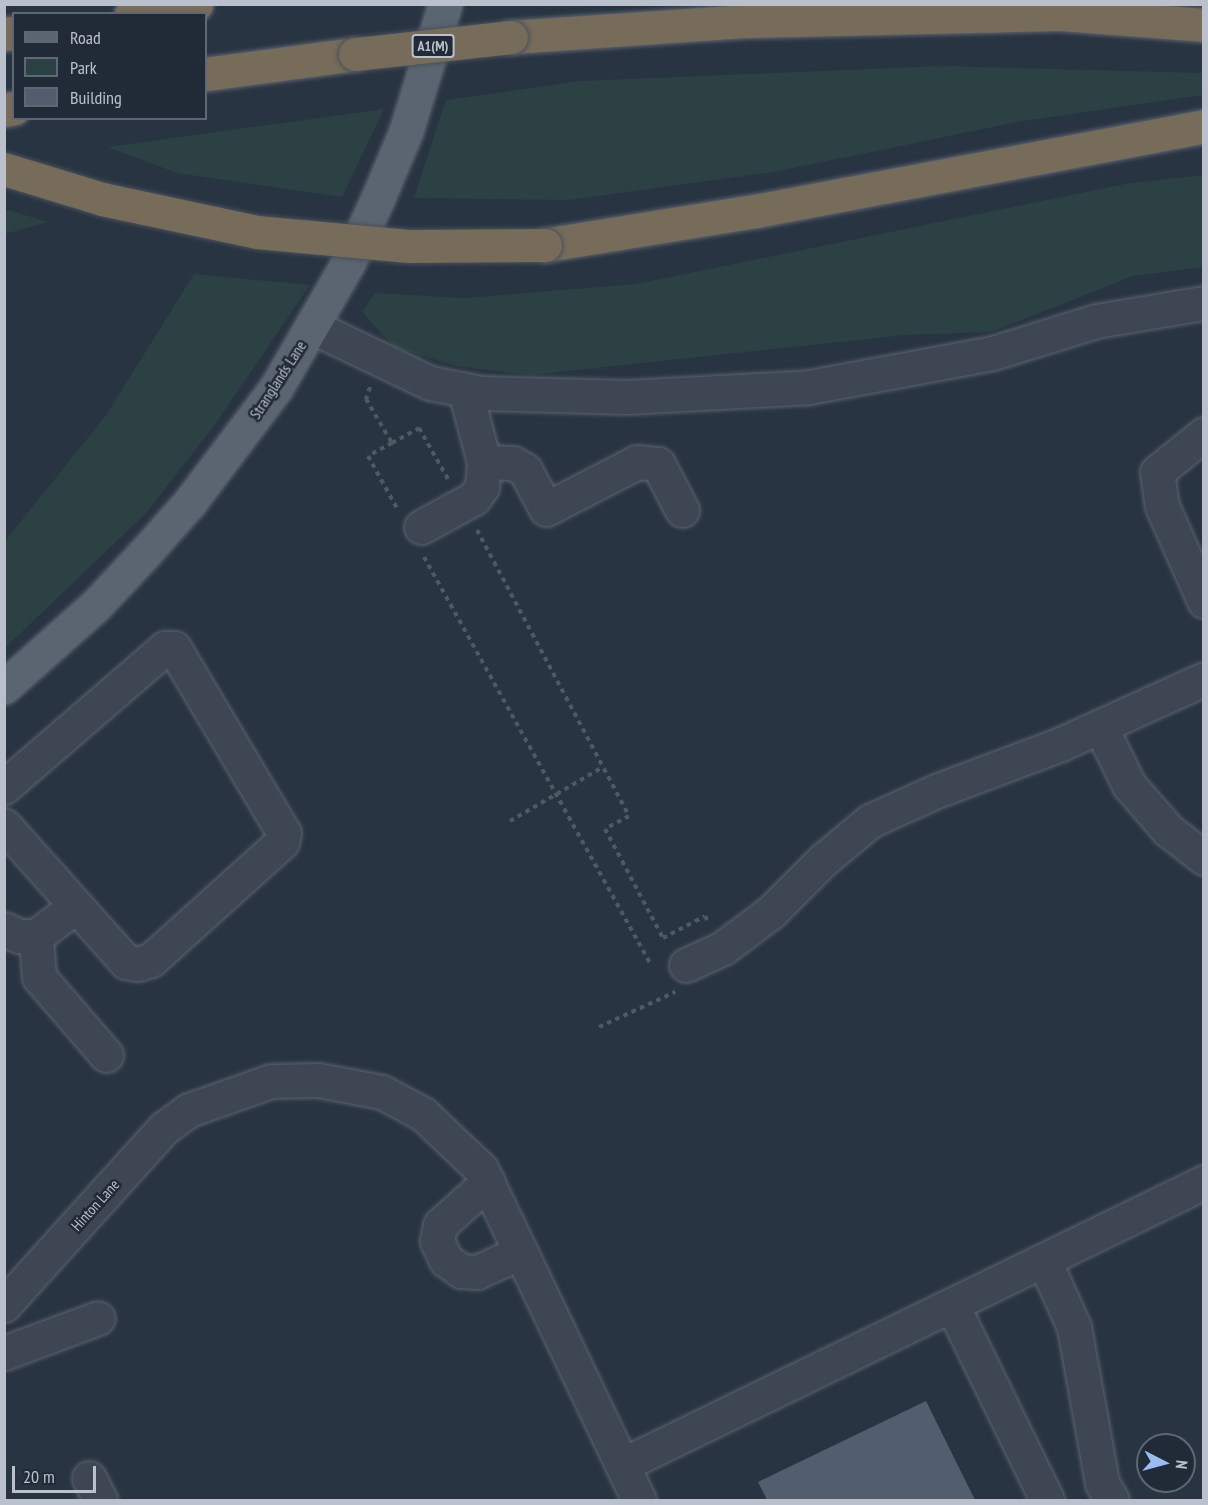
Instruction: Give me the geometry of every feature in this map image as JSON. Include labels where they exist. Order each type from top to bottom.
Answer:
[{"type":"highway","points":[[144,12],[196,4]]},
{"type":"highway","name":"A1(M)","points":[[207,74],[355,54],[511,37],[747,21],[1062,14],[1203,25]]},
{"type":"highway","points":[[4,169],[102,199],[257,232],[408,246],[545,245],[756,211],[1203,126]]},
{"type":"main road","name":"Stranglands Lane","points":[[4,687],[97,604],[190,502],[276,388],[313,327],[378,198],[406,130],[445,4]]},
{"type":"street","points":[[313,327],[430,383],[465,390],[627,397],[809,387],[993,353],[1096,321],[1203,303]]},
{"type":"street","points":[[414,530],[463,505],[482,488],[484,462],[465,390]]},
{"type":"street","points":[[1203,434],[1157,472],[1162,506],[1203,601]]},
{"type":"street","points":[[484,462],[513,464],[525,470],[546,509],[637,462],[658,464],[682,510]]},
{"type":"street","points":[[4,787],[165,648],[179,651],[280,822],[284,833],[282,842],[151,960],[138,964],[126,962],[4,825]]},
{"type":"street","points":[[685,977],[771,912],[823,860],[870,821],[1100,726],[1203,679]]},
{"type":"street","points":[[1100,726],[1129,785],[1168,830],[1203,858]]},
{"type":"street","points":[[4,929],[19,936],[36,936],[76,906]]},
{"type":"street","points":[[36,936],[39,977],[106,1055]]},
{"type":"street","name":"Hinton Lane","points":[[4,1305],[164,1128],[189,1110],[271,1081],[318,1080],[382,1092],[423,1114],[462,1148],[481,1169],[639,1500]]},
{"type":"street","points":[[488,1182],[440,1225],[437,1241],[446,1260],[461,1271],[477,1272],[521,1252]]},
{"type":"street","points":[[622,1465],[1203,1182]]},
{"type":"street","points":[[1044,1260],[1074,1327],[1102,1484],[1112,1500]]},
{"type":"street","points":[[952,1305],[1047,1500]]},
{"type":"street","points":[[4,1353],[98,1318]]},
{"type":"path","points":[[378,359],[366,399],[392,443]]},
{"type":"path","points":[[651,965],[414,530],[368,456],[418,428],[463,505],[629,816],[605,829],[663,938],[705,916],[723,948]]},
{"type":"path","points":[[510,821],[603,767]]},
{"type":"path","points":[[599,1027],[685,977]]},
{"type":"green space","points":[[939,66],[1203,73],[1203,95],[1017,122],[774,172],[569,200],[414,198],[446,100],[580,81]]},
{"type":"green space","points":[[384,109],[342,197],[177,173],[108,147]]},
{"type":"green space","points":[[1203,175],[1203,267],[1133,276],[991,332],[906,335],[530,375],[456,366],[394,347],[362,312],[375,293],[465,298],[636,284],[1125,184]]},
{"type":"green space","points":[[5,209],[48,222],[5,234]]},
{"type":"green space","points":[[194,274],[310,285],[216,423],[146,513],[5,648],[5,541],[107,414]]},
{"type":"building","points":[[926,1401],[975,1500],[767,1500],[758,1482]]}]
